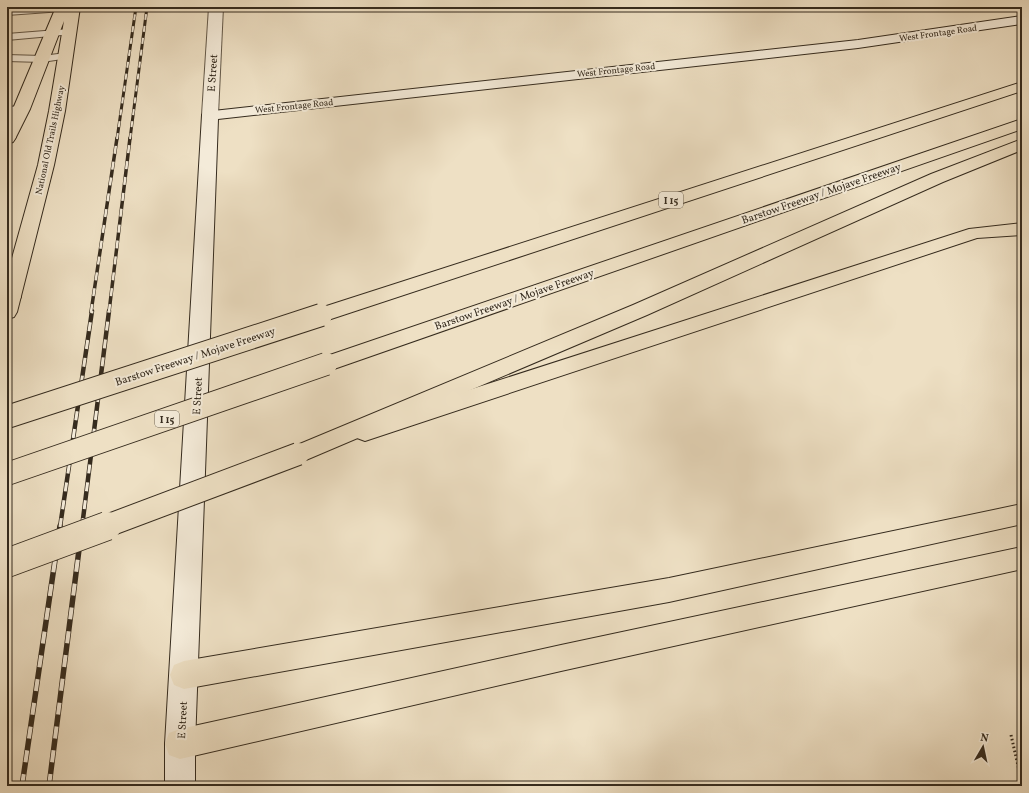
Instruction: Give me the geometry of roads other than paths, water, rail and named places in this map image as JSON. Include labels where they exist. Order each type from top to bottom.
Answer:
[{"type":"main road","name":"National Old Trails Highway","points":[[8,302],[12,272],[46,166],[57,111],[70,32],[67,7]]},
{"type":"main road","points":[[7,138],[22,109],[53,34],[67,7]]},
{"type":"main road","name":"Barstow Freeway / Mojave Freeway","points":[[7,417],[1022,86]]},
{"type":"main road","name":"Barstow Freeway / Mojave Freeway","points":[[7,474],[1022,124]]},
{"type":"main road","points":[[333,441],[640,310],[937,178],[1022,144]]},
{"type":"main road","points":[[7,563],[333,441],[975,233],[1022,229]]},
{"type":"main road","points":[[184,675],[669,590],[1022,514]]},
{"type":"main road","points":[[180,744],[562,658],[1022,558]]},
{"type":"street","name":"E Street","points":[[180,786],[180,744],[216,7]]},
{"type":"street","name":"West Frontage Road","points":[[210,115],[858,44],[1022,20]]},
{"type":"lane","points":[[7,12],[67,7]]},
{"type":"lane","points":[[7,37],[70,32]]},
{"type":"lane","points":[[7,58],[42,59],[66,56]]},
{"type":"lane","points":[[7,110],[22,109]]},
{"type":"railway","points":[[117,139],[136,7]]},
{"type":"railway","points":[[130,139],[147,7]]},
{"type":"railway","points":[[91,312],[117,138]]},
{"type":"railway","points":[[109,312],[130,138]]},
{"type":"railway","points":[[60,527],[92,311]]},
{"type":"railway","points":[[82,527],[109,311]]},
{"type":"railway","points":[[22,786],[60,526]]},
{"type":"railway","points":[[49,786],[82,526]]}]
